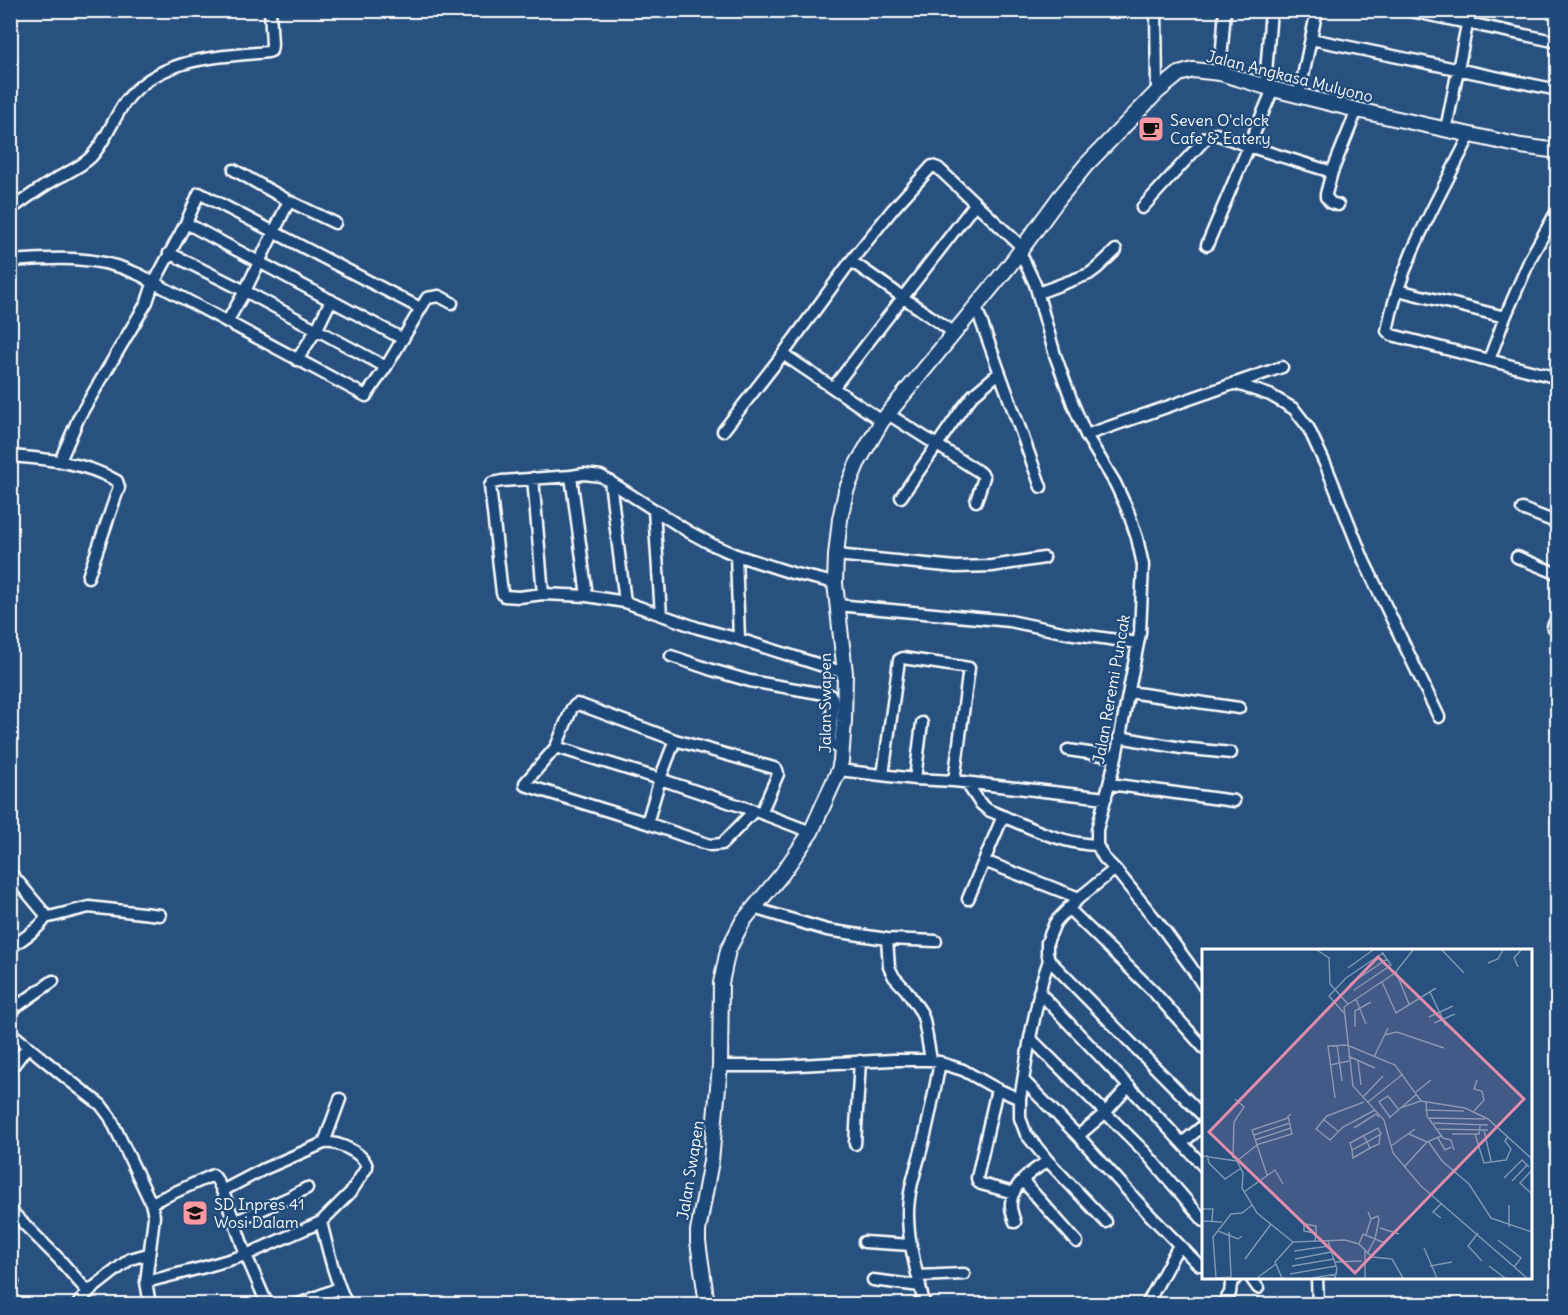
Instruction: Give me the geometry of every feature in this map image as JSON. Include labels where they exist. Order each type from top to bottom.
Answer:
[{"type":"main road","name":"Jalan Angkasa Mulyono","points":[[1021,250],[1086,165],[1157,92],[1174,77],[1193,70],[1220,73],[1357,110],[1521,146],[1557,151]]},
{"type":"main road","points":[[1009,266],[1021,250]]},
{"type":"main road","name":"Jalan Swapen","points":[[706,1305],[698,1231],[711,1161],[720,1066],[721,983],[724,965],[736,934],[753,908],[782,874],[811,832],[839,770],[843,749],[845,673],[835,583],[840,519],[846,491],[857,464],[885,417],[1009,266]]},
{"type":"street","points":[[10,210],[32,194],[77,168],[91,156],[101,144],[126,101],[156,74],[190,61],[271,51],[270,10]]},
{"type":"street","points":[[1156,10],[1157,92]]},
{"type":"street","points":[[1220,73],[1225,10]]},
{"type":"street","points":[[1207,245],[1248,146],[1269,87],[1271,10]]},
{"type":"street","points":[[1299,95],[1317,10]]},
{"type":"street","points":[[1406,10],[1557,42]]},
{"type":"street","points":[[1446,129],[1470,10]]},
{"type":"street","points":[[1311,39],[1557,90]]},
{"type":"street","points":[[1338,206],[1326,197],[1332,172],[1357,110]]},
{"type":"street","points":[[1142,208],[1207,137],[1215,134],[1332,172]]},
{"type":"street","points":[[1470,135],[1406,267],[1387,330],[1389,334],[1557,378]]},
{"type":"street","points":[[723,431],[851,261],[932,166],[938,168],[1021,250]]},
{"type":"street","points":[[234,170],[335,224]]},
{"type":"street","points":[[60,460],[79,417],[147,303],[153,282],[186,223],[199,193],[420,308]]},
{"type":"street","points":[[227,322],[245,291],[289,201]]},
{"type":"street","points":[[833,388],[975,204]]},
{"type":"street","points":[[1489,360],[1504,317],[1531,257],[1557,208]]},
{"type":"street","points":[[186,223],[403,339]]},
{"type":"street","name":"Jalan Reremi Puncak","points":[[1021,250],[1038,293],[1055,355],[1073,404],[1086,435],[1124,502],[1137,538],[1143,565],[1140,633],[1116,757],[1097,830],[1097,845]]},
{"type":"street","points":[[1038,293],[1089,274],[1116,250]]},
{"type":"street","points":[[170,253],[386,367]]},
{"type":"street","points":[[10,261],[80,259],[128,269],[366,396],[428,298],[439,296],[452,303]]},
{"type":"street","points":[[851,261],[954,333]]},
{"type":"street","points":[[1009,266],[1030,273]]},
{"type":"street","points":[[1398,290],[1504,317]]},
{"type":"street","points":[[297,360],[332,300]]},
{"type":"street","points":[[976,308],[1041,487]]},
{"type":"street","points":[[783,354],[833,388],[936,445],[983,475],[976,501]]},
{"type":"street","points":[[1086,435],[1282,367]]},
{"type":"street","points":[[901,496],[973,395],[999,373]]},
{"type":"street","points":[[1234,383],[1270,395],[1284,403],[1294,410],[1308,427],[1364,561],[1439,717]]},
{"type":"street","points":[[10,456],[60,460],[98,472],[119,483],[88,577]]},
{"type":"street","points":[[835,583],[803,576],[736,555],[713,545],[601,476],[584,474],[491,484],[504,596],[543,594],[587,596],[626,602],[699,628],[845,673]]},
{"type":"street","points":[[571,476],[587,596]]},
{"type":"street","points":[[533,478],[543,594]]},
{"type":"street","points":[[610,481],[626,602]]},
{"type":"street","points":[[1522,509],[1557,523]]},
{"type":"street","points":[[654,510],[661,615]]},
{"type":"street","points":[[736,555],[739,639]]},
{"type":"street","points":[[836,555],[956,567],[992,566],[1044,558]]},
{"type":"street","points":[[1517,558],[1557,574]]},
{"type":"street","points":[[837,604],[1010,621],[1067,633],[1138,643]]},
{"type":"street","points":[[1553,627],[1557,615]]},
{"type":"street","points":[[671,656],[750,681],[830,695],[833,702],[830,742],[843,749]]},
{"type":"street","points":[[884,775],[899,660],[903,658],[969,668],[954,781]]},
{"type":"street","points":[[1129,692],[1239,708]]},
{"type":"street","points":[[577,704],[675,740],[777,770],[778,774],[757,812],[740,824],[725,842],[718,845],[710,844],[525,785],[556,747],[569,713],[577,704]]},
{"type":"street","points":[[915,779],[922,723]]},
{"type":"street","points":[[1119,737],[1181,748],[1231,753]]},
{"type":"street","points":[[647,824],[660,779],[675,740]]},
{"type":"street","points":[[556,747],[660,779],[811,832]]},
{"type":"street","points":[[1068,750],[1116,757]]},
{"type":"street","points":[[839,770],[1106,798]]},
{"type":"street","points":[[966,782],[985,807],[1003,816],[1068,841],[1097,845],[1104,858],[1164,930],[1202,985]]},
{"type":"street","points":[[1110,784],[1234,801]]},
{"type":"street","points":[[968,899],[1003,816]]},
{"type":"street","points":[[984,861],[1079,898]]},
{"type":"street","points":[[1115,869],[1079,898],[1055,922],[1046,948],[1049,960],[1202,1116]]},
{"type":"street","points":[[10,872],[45,914],[45,918]]},
{"type":"street","points":[[10,948],[38,927],[45,918],[89,907],[160,915]]},
{"type":"street","points":[[753,908],[827,930],[887,939],[936,941]]},
{"type":"street","points":[[1068,908],[1153,991],[1202,1047]]},
{"type":"street","points":[[887,939],[888,968],[921,1012],[935,1061],[936,1088],[910,1187],[908,1215],[911,1245],[924,1305]]},
{"type":"street","points":[[1049,960],[1039,992],[1030,1038],[1020,1099],[1020,1118],[1026,1134],[1048,1161],[1106,1222]]},
{"type":"street","points":[[10,1011],[53,981]]},
{"type":"street","points":[[1039,992],[1202,1166]]},
{"type":"street","points":[[10,1032],[64,1077],[98,1101],[106,1110],[151,1203],[153,1225],[146,1282],[150,1305]]},
{"type":"street","points":[[1030,1038],[1145,1152],[1202,1220]]},
{"type":"street","points":[[11,1069],[27,1047]]},
{"type":"street","points":[[720,1066],[780,1066],[893,1060],[935,1061],[963,1070],[1020,1099]]},
{"type":"street","points":[[855,1144],[860,1061]]},
{"type":"street","points":[[1023,1080],[1179,1245],[1202,1265]]},
{"type":"street","points":[[1078,1136],[1105,1113],[1129,1086]]},
{"type":"street","points":[[997,1089],[977,1178],[981,1184],[1014,1193]]},
{"type":"street","points":[[324,1143],[340,1099]]},
{"type":"street","points":[[1182,1143],[1202,1126]]},
{"type":"street","points":[[146,1282],[246,1255],[321,1222],[351,1192],[367,1167],[366,1162],[351,1150],[333,1143],[324,1143],[264,1169],[222,1191]]},
{"type":"street","points":[[1015,1222],[1011,1207],[1014,1193],[1035,1169],[1048,1161]]},
{"type":"street","points":[[151,1203],[212,1175],[216,1177],[267,1305]]},
{"type":"street","points":[[1023,1181],[1077,1242]]},
{"type":"street","points":[[234,1222],[307,1188]]},
{"type":"street","points":[[10,1210],[88,1292]]},
{"type":"street","points":[[321,1222],[339,1288],[347,1305]]},
{"type":"street","points":[[864,1242],[911,1245]]},
{"type":"street","points":[[1147,1305],[1179,1245]]},
{"type":"street","points":[[78,1305],[88,1292],[130,1259],[148,1254]]},
{"type":"street","points":[[873,1280],[919,1281],[964,1274]]},
{"type":"street","points":[[1223,1305],[1235,1279]]},
{"type":"street","points":[[1252,1279],[1258,1288]]},
{"type":"street","points":[[1318,1305],[1320,1279]]},
{"type":"street","points":[[299,1305],[339,1288]]},
{"type":"place","name":"Seven O'clock Cafe & Eatery","points":[[1151,129]]},
{"type":"place","name":"SD Inpres 41 Wosi Dalam","points":[[195,1213]]}]
